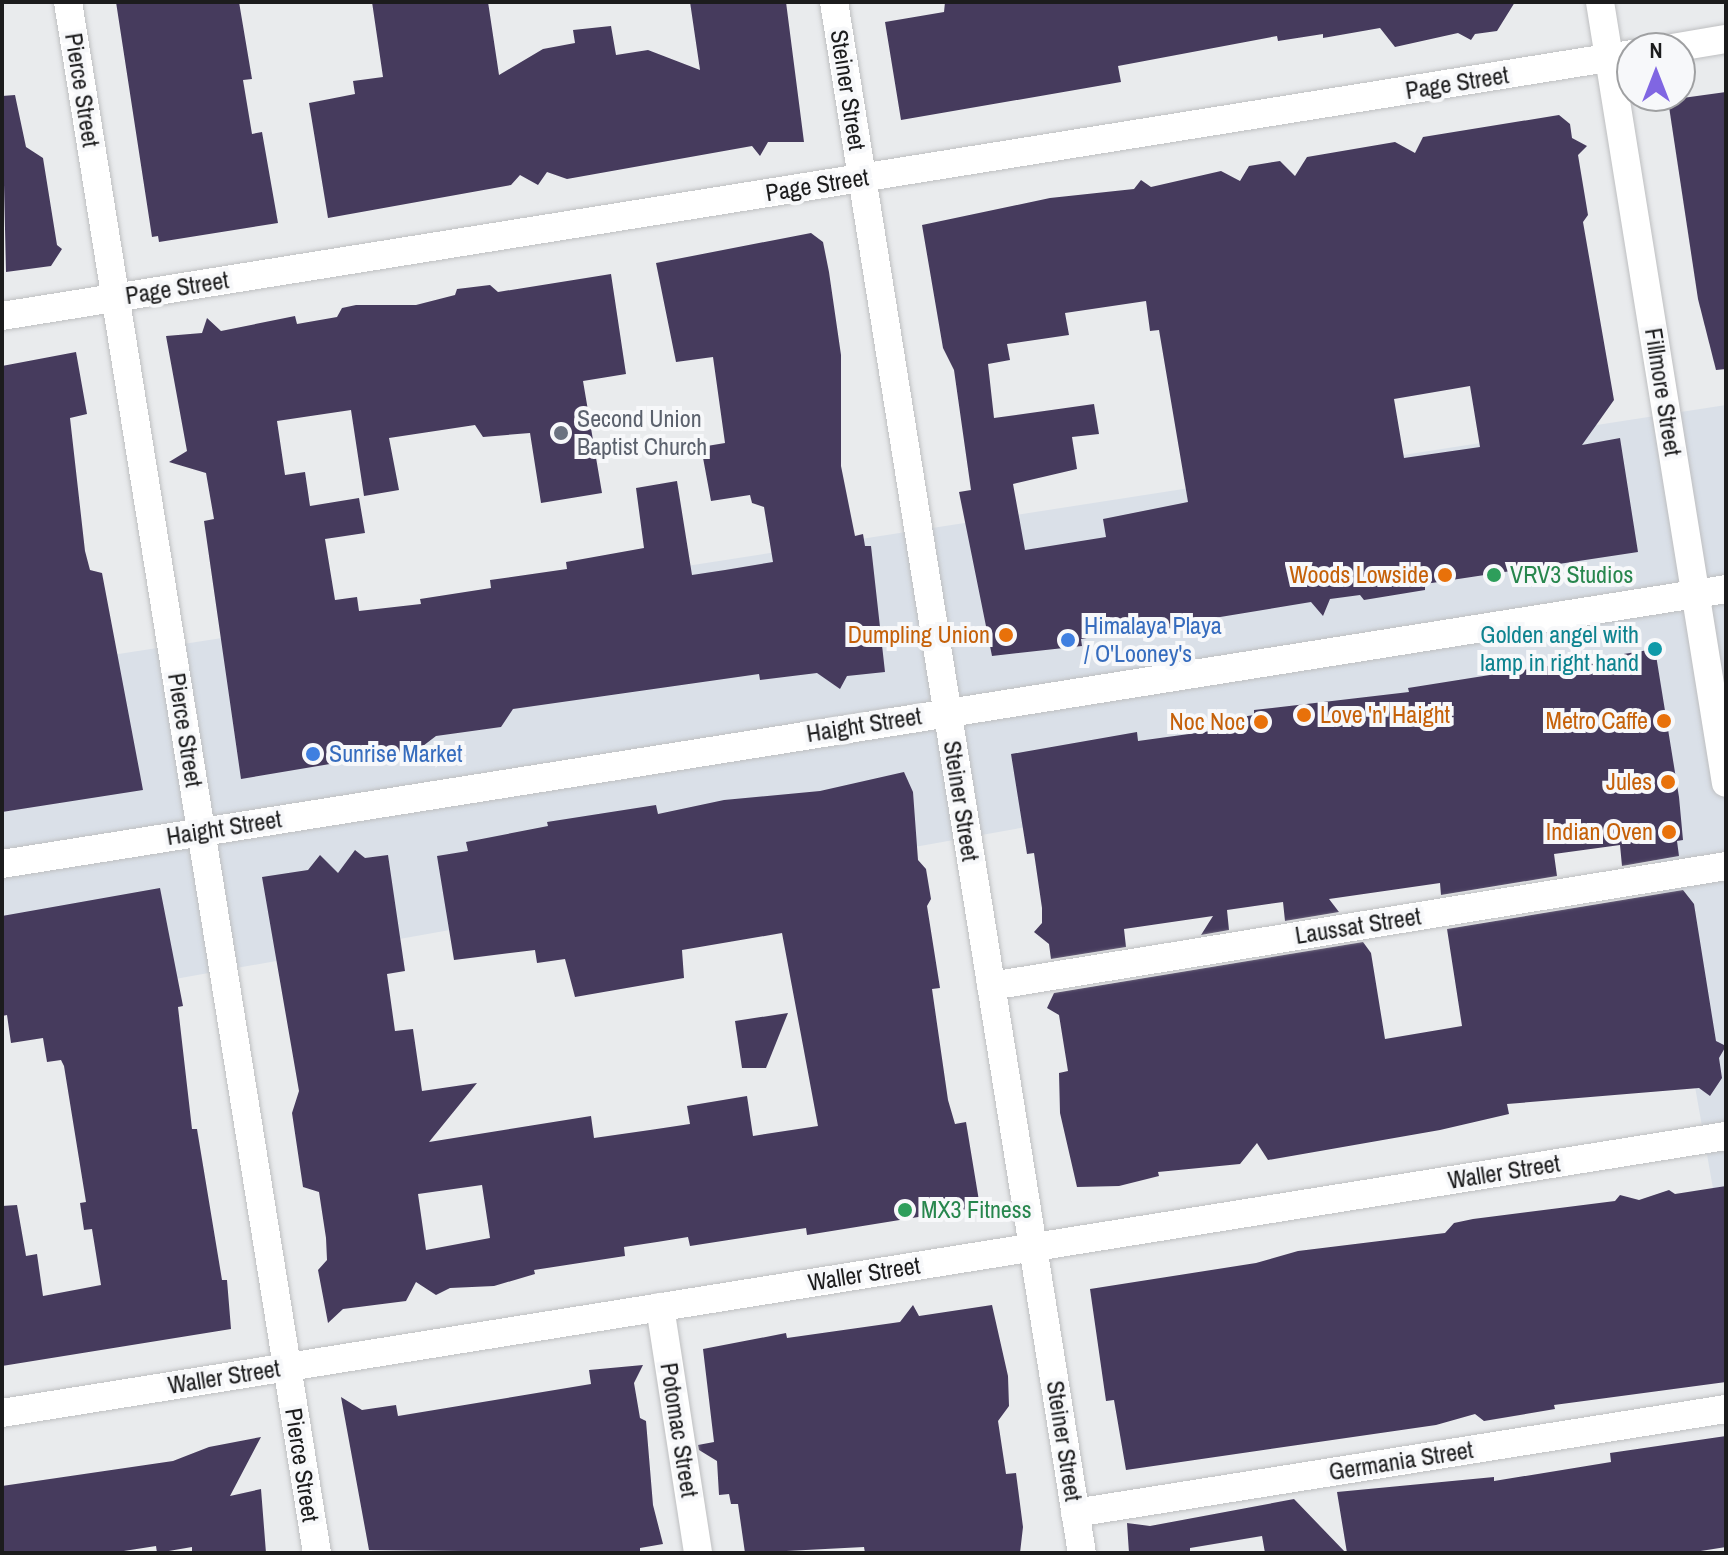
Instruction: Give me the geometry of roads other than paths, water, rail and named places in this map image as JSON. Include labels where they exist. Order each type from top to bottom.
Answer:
[{"type":"street","name":"Pierce Street","points":[[68,2],[317,1553]]},
{"type":"street","name":"Steiner Street","points":[[834,2],[1082,1553]]},
{"type":"street","name":"Fillmore Street","points":[[1600,2],[1616,43]]},
{"type":"street","points":[[1696,44],[1726,39]]},
{"type":"street","name":"Page Street","points":[[2,316],[1616,57]]},
{"type":"street","name":"Fillmore Street","points":[[1629,112],[1696,593],[1726,783]]},
{"type":"street","name":"Haight Street","points":[[2,864],[1726,589]]},
{"type":"street","name":"Laussat Street","points":[[991,986],[1726,866]]},
{"type":"street","name":"Waller Street","points":[[2,1413],[1726,1136]]},
{"type":"street","name":"Potomac Street","points":[[660,1307],[698,1553]]},
{"type":"street","name":"Germania Street","points":[[1075,1513],[1726,1409]]},
{"type":"place","name":"Second Union Baptist Church","points":[[561,433]]},
{"type":"place","name":"Woods Lowside","points":[[1445,575]]},
{"type":"place","name":"VRV3 Studios","points":[[1494,575]]},
{"type":"place","name":"Dumpling Union","points":[[1006,635]]},
{"type":"place","name":"Himalaya Playa / O'Looney's","points":[[1068,640]]},
{"type":"place","name":"Golden angel with lamp in right hand","points":[[1655,649]]},
{"type":"place","name":"Love 'n' Haight","points":[[1304,715]]},
{"type":"place","name":"Metro Caffe","points":[[1664,721]]},
{"type":"place","name":"Noc Noc","points":[[1261,722]]},
{"type":"place","name":"Sunrise Market","points":[[313,754]]},
{"type":"place","name":"Jules","points":[[1668,782]]},
{"type":"place","name":"Indian Oven","points":[[1669,832]]},
{"type":"place","name":"MX3 Fitness","points":[[905,1210]]}]
